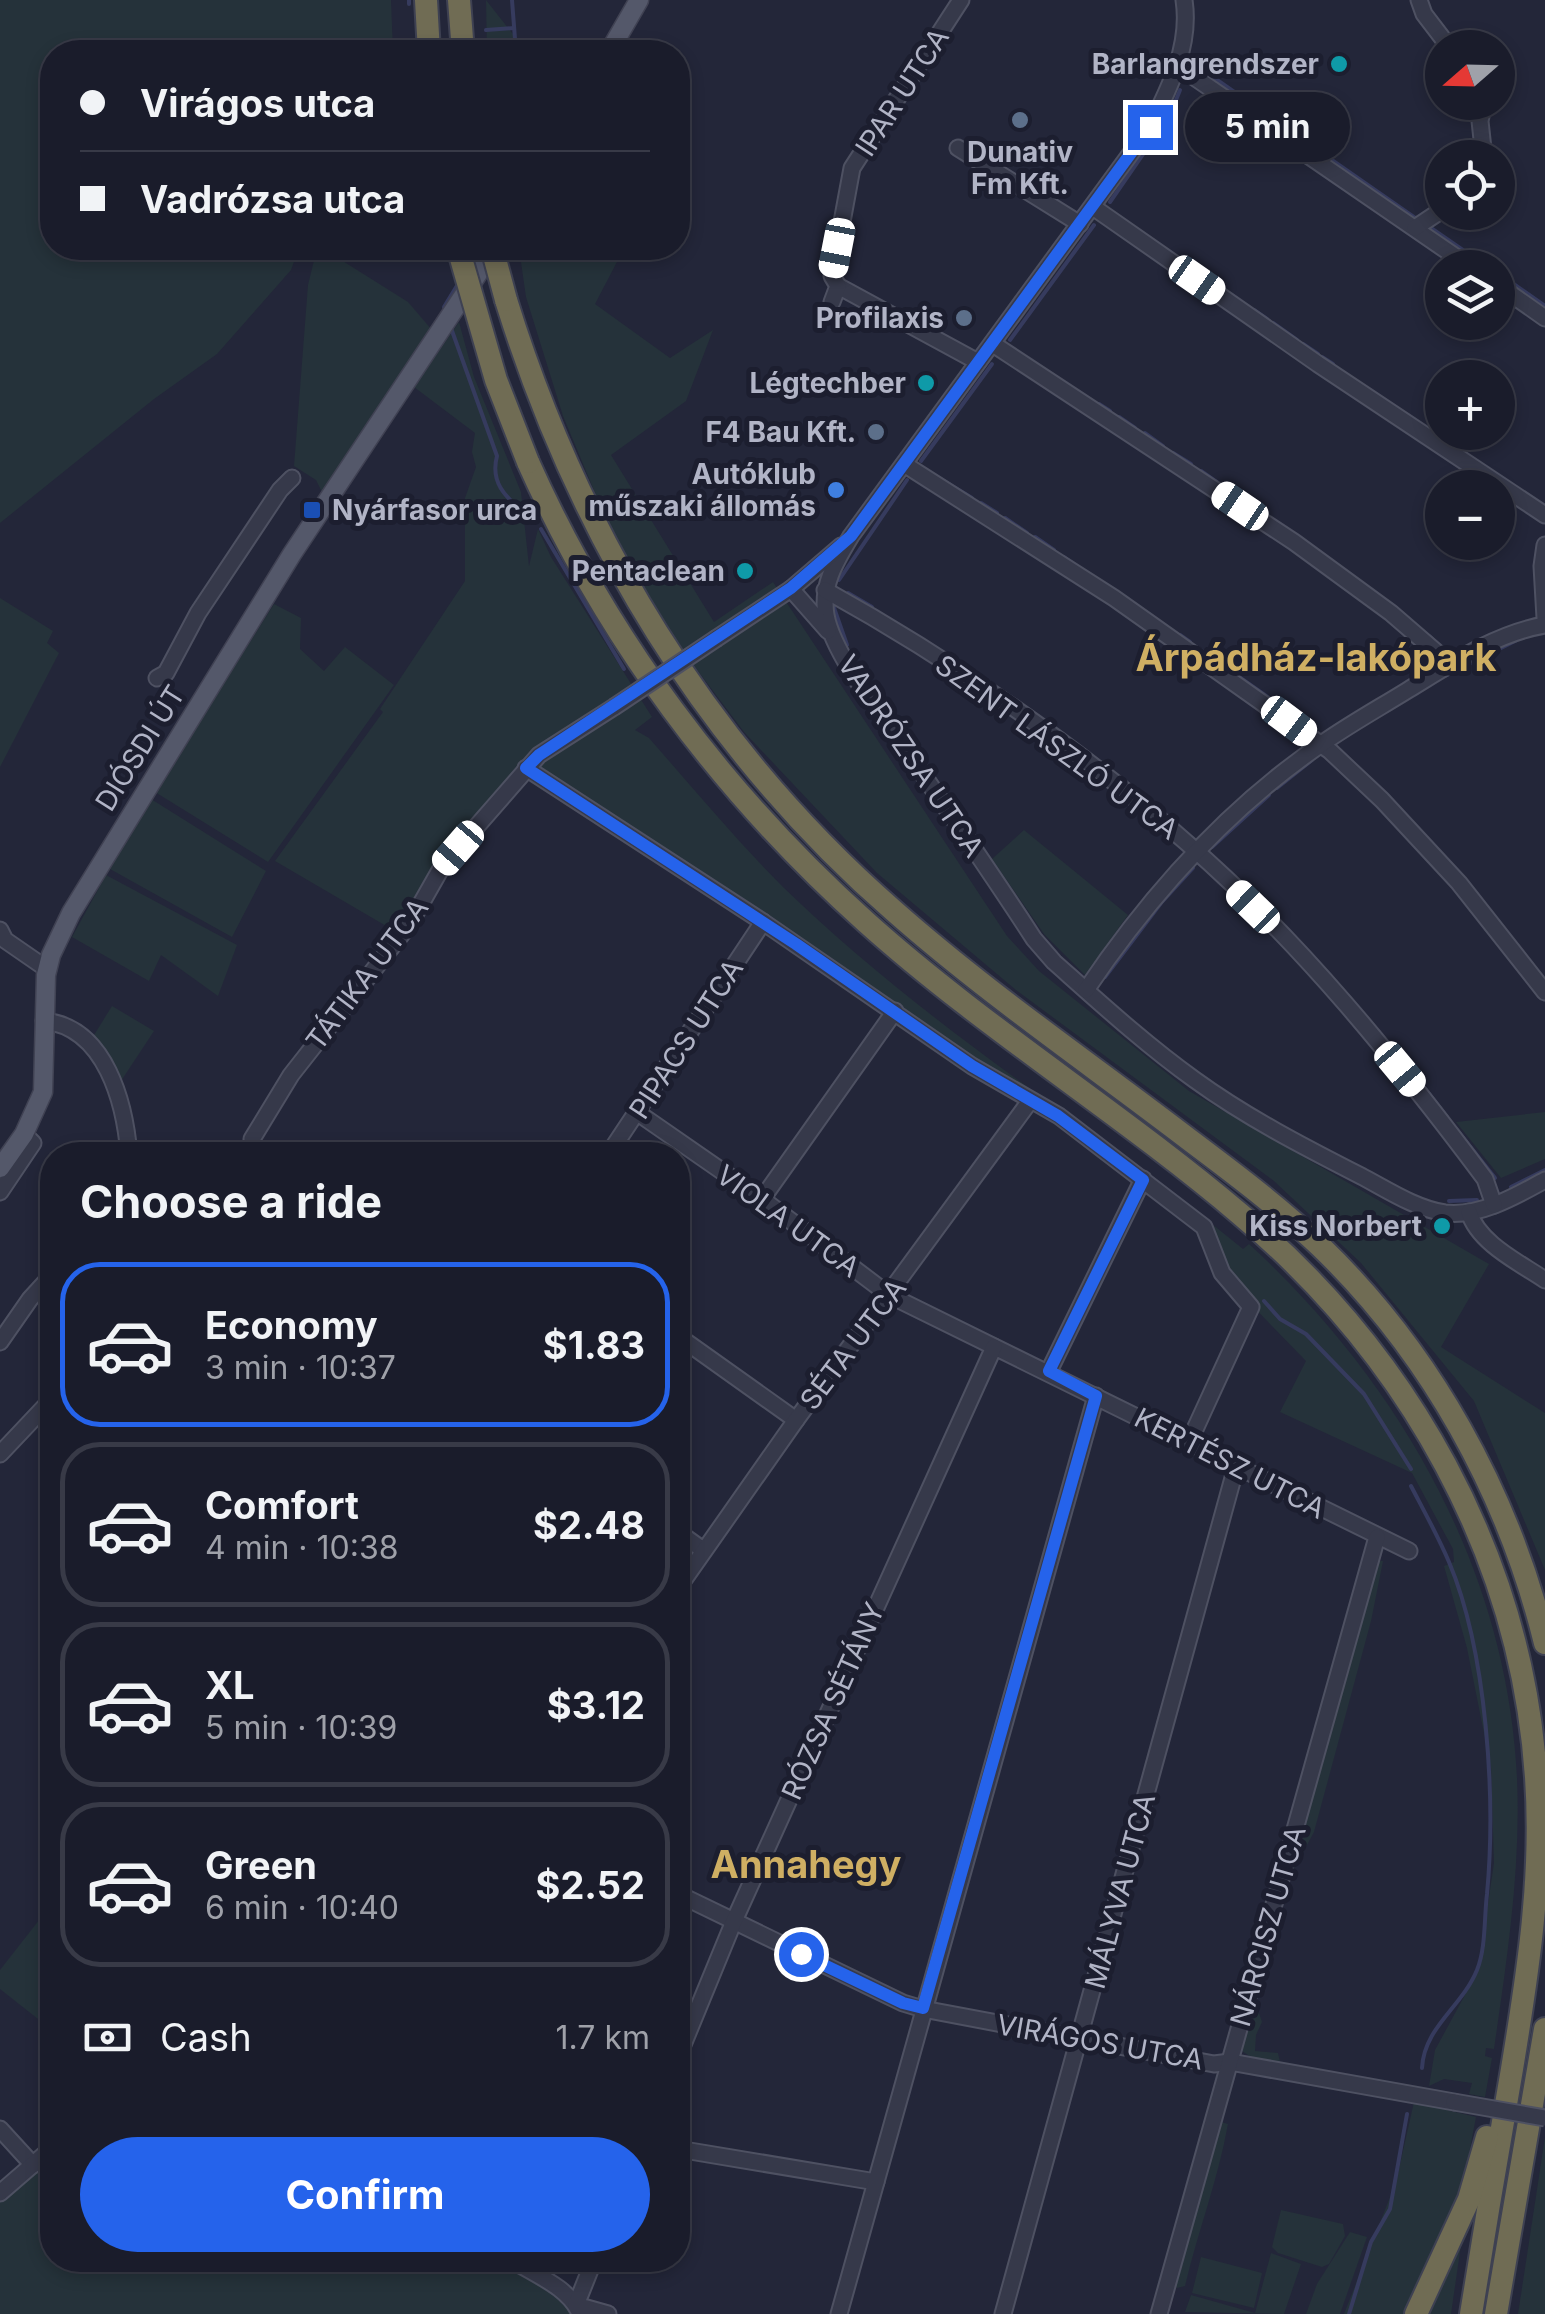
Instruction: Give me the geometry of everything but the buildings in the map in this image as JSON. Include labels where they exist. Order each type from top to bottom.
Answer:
[{"type":"highway","points":[[426,0],[428,40]]},
{"type":"highway","points":[[459,0],[462,40]]},
{"type":"highway","points":[[461,260],[496,380],[560,531],[613,622],[686,728],[779,839],[904,955],[1241,1214],[1346,1316],[1428,1431],[1462,1496],[1495,1576],[1516,1646],[1532,1734],[1538,1817],[1538,1876],[1530,1957],[1470,2314]]},
{"type":"highway","points":[[496,260],[552,435],[607,548],[686,680],[736,746],[827,848],[893,910],[1006,1002],[1258,1192],[1320,1246],[1370,1300],[1421,1365],[1480,1464],[1523,1566],[1545,1644]]},
{"type":"highway","points":[[1496,2314],[1545,2028]]},
{"type":"highway","points":[[1416,2314],[1464,2212],[1489,2131],[1508,2093]]},
{"type":"main road","points":[[616,40],[640,0]]},
{"type":"main road","name":"DIÓSDI ÚT","points":[[0,1168],[40,1104],[45,1081],[47,969],[71,912],[292,554],[485,260]]},
{"type":"street","name":"IPAR UTCA","points":[[832,302],[838,286],[832,276],[852,168],[961,0]]},
{"type":"street","points":[[826,590],[836,561],[851,536],[1150,127],[1178,66],[1186,31],[1184,0]]},
{"type":"street","points":[[1419,0],[1436,30]]},
{"type":"street","points":[[1178,66],[1446,250]]},
{"type":"street","points":[[958,148],[1080,224]]},
{"type":"street","points":[[1093,207],[1318,364],[1545,515]]},
{"type":"street","points":[[1415,228],[1425,221]]},
{"type":"street","points":[[838,286],[978,362]]},
{"type":"street","points":[[1515,297],[1545,318]]},
{"type":"street","points":[[993,344],[1294,542],[1391,613],[1450,664]]},
{"type":"street","points":[[904,464],[1114,598],[1227,674],[1321,744],[1382,800],[1459,883],[1545,992]]},
{"type":"street","points":[[157,678],[166,673],[198,614],[280,490],[292,478]]},
{"type":"street","name":"TÁTIKA UTCA","points":[[253,1142],[291,1075],[392,948],[444,864],[526,768],[539,755],[775,600],[851,536]]},
{"type":"street","points":[[1086,990],[1150,903],[1196,851],[1247,803],[1321,744],[1450,664],[1545,622],[1545,546]]},
{"type":"street","points":[[791,588],[831,634]]},
{"type":"street","name":"VADRÓZSA UTCA","points":[[826,590],[831,634],[879,712],[1034,939],[1054,962],[1193,1079],[1237,1108],[1414,1203],[1444,1213],[1470,1212],[1494,1205],[1545,1180]]},
{"type":"street","name":"SZENT LÁSZLÓ UTCA","points":[[826,590],[874,617],[1050,736],[1126,792],[1196,851],[1278,931],[1354,1014],[1485,1179],[1494,1205]]},
{"type":"street","points":[[775,600],[802,602]]},
{"type":"street","points":[[526,768],[763,922],[972,1066],[1058,1116],[1204,1227],[1222,1273],[1251,1307],[1190,1440]]},
{"type":"street","name":"PIPACS UTCA","points":[[617,1142],[763,922]]},
{"type":"street","points":[[0,930],[5,940],[47,969]]},
{"type":"street","points":[[762,1199],[895,1011]]},
{"type":"street","points":[[44,1021],[60,1022],[74,1030],[108,1070],[124,1112],[127,1142]]},
{"type":"street","name":"SÉTA UTCA","points":[[690,1570],[1030,1101]]},
{"type":"street","name":"VIOLA UTCA","points":[[638,1113],[680,1142]]},
{"type":"street","points":[[0,1192],[33,1143],[24,1134]]},
{"type":"street","name":"VIOLA UTCA","points":[[690,1149],[889,1295]]},
{"type":"street","points":[[1049,1371],[1143,1180]]},
{"type":"street","points":[[1470,1212],[1478,1230],[1545,1280]]},
{"type":"street","points":[[0,1342],[40,1290]]},
{"type":"street","name":"KERTÉSZ UTCA","points":[[889,1295],[1409,1550]]},
{"type":"street","points":[[690,1345],[796,1420]]},
{"type":"street","name":"RÓZSA SÉTÁNY","points":[[690,2028],[734,1921],[994,1348]]},
{"type":"street","points":[[838,2314],[1096,1396]]},
{"type":"street","points":[[0,1454],[40,1412]]},
{"type":"street","name":"MÁLYVA UTCA","points":[[1003,2314],[1236,1467]]},
{"type":"street","name":"NÁRCISZ UTCA","points":[[1159,2314],[1377,1537]]},
{"type":"street","points":[[690,1541],[703,1550]]},
{"type":"street","name":"VIRÁGOS UTCA","points":[[690,1900],[903,2003],[1214,2064],[1230,2062],[1545,2118]]},
{"type":"street","points":[[0,2128],[33,2165]]},
{"type":"street","points":[[690,2151],[876,2182]]},
{"type":"street","points":[[0,2193],[40,2159]]},
{"type":"street","points":[[532,2272],[553,2284],[578,2309],[608,2314]]},
{"type":"street","points":[[578,2309],[590,2272]]},
{"type":"shaded area","points":[[0,0],[391,0],[393,40],[40,40],[40,260],[295,260],[291,270],[217,354],[154,399],[0,523]]},
{"type":"shaded area","points":[[486,0],[516,40],[487,40]]},
{"type":"shaded area","points":[[314,260],[341,260],[408,302],[432,330],[323,494],[316,480],[294,466],[308,285]]},
{"type":"shaded area","points":[[521,260],[618,260],[595,304],[670,358],[713,330],[686,401],[611,455],[714,622],[773,582],[1007,936],[1039,971],[1189,1091],[1489,1264],[1441,1347],[1545,1413],[1545,1570],[1474,1401],[1361,1263],[1274,1181],[1016,990],[877,873],[744,732],[670,634],[608,524],[563,416],[526,297]]},
{"type":"shaded area","points":[[459,322],[474,377],[521,492],[529,566],[538,529],[551,557],[652,717],[635,730],[649,738],[748,851],[844,943],[978,1051],[1046,1100],[1034,1099],[516,770],[440,862],[393,930],[275,861],[383,712],[380,709],[465,581],[465,498],[476,467],[472,452],[475,433],[414,387]]},
{"type":"shaded area","points":[[0,598],[53,631],[47,643],[59,653],[0,767]]},
{"type":"shaded area","points":[[274,604],[301,618],[300,649],[324,671],[345,647],[394,685],[268,862],[155,792]]},
{"type":"shaded area","points":[[151,799],[266,871],[232,937],[110,869]]},
{"type":"shaded area","points":[[1024,830],[1128,915],[1085,975],[1044,934],[992,859]]},
{"type":"shaded area","points":[[106,875],[237,945],[218,996],[161,955],[149,981],[72,937]]},
{"type":"shaded area","points":[[112,1006],[154,1031],[121,1081],[91,1040]]},
{"type":"shaded area","points":[[1545,1112],[1545,1159],[1501,1178],[1456,1122]]},
{"type":"shaded area","points":[[1208,1224],[1243,1249],[1249,1244],[1303,1298],[1398,1419],[1436,1485],[1468,1554],[1492,1626],[1509,1701],[1518,1812],[1508,1948],[1494,2049],[1486,2048],[1485,2056],[1492,2058],[1485,2097],[1469,2094],[1472,2083],[1444,2079],[1429,2086],[1435,2050],[1478,1971],[1494,1863],[1491,1768],[1467,1648],[1444,1566],[1454,1562],[1453,1549],[1412,1473],[1280,1412],[1306,1361],[1239,1292],[1217,1259]]},
{"type":"shaded area","points":[[1377,1561],[1383,1561],[1371,1621],[1314,1832],[1294,1869],[1289,1869],[1359,1634]]},
{"type":"shaded area","points":[[40,1919],[40,2021],[0,1989],[0,1970]]},
{"type":"shaded area","points":[[1250,2006],[1258,2010],[1262,2022],[1255,2051],[1278,2053],[1280,2062],[1251,2057],[1242,2051]]},
{"type":"shaded area","points":[[1414,2102],[1476,2117],[1464,2180],[1405,2314],[1344,2314],[1396,2182]]},
{"type":"shaded area","points":[[1217,2121],[1228,2124],[1224,2145],[1185,2286],[1177,2288],[1172,2284]]},
{"type":"shaded area","points":[[1545,2137],[1545,2314],[1518,2314]]},
{"type":"shaded area","points":[[40,2165],[40,2272],[527,2272],[580,2314],[0,2314],[0,2200]]},
{"type":"shaded area","points":[[1281,2210],[1343,2224],[1345,2236],[1329,2264],[1322,2267],[1278,2253],[1272,2247]]},
{"type":"shaded area","points":[[1350,2232],[1367,2237],[1340,2314],[1306,2314],[1317,2284]]},
{"type":"shaded area","points":[[1461,2245],[1451,2314],[1426,2314]]},
{"type":"shaded area","points":[[1271,2253],[1301,2264],[1284,2314],[1185,2312],[1191,2295],[1255,2313]]},
{"type":"shaded area","points":[[1201,2257],[1262,2273],[1254,2308],[1192,2293]]},
{"type":"waterway","points":[[512,0],[515,40]]},
{"type":"waterway","points":[[486,30],[514,28]]},
{"type":"waterway","points":[[1197,66],[1418,220]]},
{"type":"waterway","points":[[1110,202],[1170,115],[1180,90]]},
{"type":"waterway","points":[[1010,340],[1094,225]]},
{"type":"waterway","points":[[1434,230],[1463,250]]},
{"type":"waterway","points":[[444,307],[458,284]]},
{"type":"waterway","points":[[1515,285],[1545,306]]},
{"type":"waterway","points":[[1254,310],[1267,319]]},
{"type":"waterway","points":[[1273,323],[1297,340]]},
{"type":"waterway","points":[[451,328],[497,456],[499,484],[530,519]]},
{"type":"waterway","points":[[1303,344],[1318,354]]},
{"type":"waterway","points":[[1322,357],[1333,364]]},
{"type":"waterway","points":[[921,461],[992,364]]},
{"type":"waterway","points":[[1099,404],[1110,411]]},
{"type":"waterway","points":[[1119,417],[1135,428]]},
{"type":"waterway","points":[[1145,433],[1163,446]]},
{"type":"waterway","points":[[1173,453],[1191,464]]},
{"type":"waterway","points":[[1201,471],[1218,483]]},
{"type":"waterway","points":[[934,475],[972,498]]},
{"type":"waterway","points":[[839,580],[907,480]]},
{"type":"waterway","points":[[1224,486],[1241,498]]},
{"type":"waterway","points":[[981,503],[997,513]]},
{"type":"waterway","points":[[1005,518],[1027,533]]},
{"type":"waterway","points":[[541,529],[624,669]]},
{"type":"waterway","points":[[1035,537],[1054,550]]},
{"type":"waterway","points":[[1064,557],[1075,565]]},
{"type":"waterway","points":[[848,593],[872,607]]},
{"type":"waterway","points":[[833,605],[847,645]]},
{"type":"waterway","points":[[1180,635],[1190,642]]},
{"type":"waterway","points":[[1429,636],[1444,650]]},
{"type":"waterway","points":[[1445,676],[1517,640]]},
{"type":"waterway","points":[[1199,649],[1269,698]]},
{"type":"waterway","points":[[1277,788],[1312,760]]},
{"type":"waterway","points":[[1212,847],[1269,795]]},
{"type":"waterway","points":[[1105,977],[1193,868]]},
{"type":"waterway","points":[[1419,1081],[1447,1117]]},
{"type":"waterway","points":[[1457,1130],[1495,1178]]},
{"type":"waterway","points":[[1511,1187],[1545,1170]]},
{"type":"waterway","points":[[1449,1201],[1477,1200]]},
{"type":"waterway","points":[[1264,1301],[1280,1319],[1306,1334],[1364,1394],[1411,1469]]},
{"type":"waterway","points":[[1411,1486],[1449,1562],[1472,1638],[1486,1726],[1490,1814],[1480,1961],[1470,1983],[1429,2041],[1422,2068]]},
{"type":"waterway","points":[[1349,2314],[1371,2242],[1390,2209],[1407,2114]]},
{"type":"place","name":"Barlangrendszer","points":[[1339,64]]},
{"type":"place","name":"Dunativ Fm Kft.","points":[[1020,120]]},
{"type":"place","name":"Profilaxis","points":[[964,318]]},
{"type":"place","name":"Légtechber","points":[[926,383]]},
{"type":"place","name":"F4 Bau Kft.","points":[[876,432]]},
{"type":"place","name":"Autóklub műszaki állomás","points":[[836,490]]},
{"type":"place","name":"Nyárfasor urca","points":[[312,510]]},
{"type":"place","name":"Pentaclean","points":[[745,571]]},
{"type":"place","name":"Kiss Norbert","points":[[1442,1226]]},
{"type":"district","name":"Árpádház-lakópark","points":[[1316,658]]},
{"type":"district","name":"Annahegy","points":[[806,1865]]},
{"type":"route","points":[[801,1954],[903,2003],[923,2008],[1096,1396],[1049,1371],[1143,1180],[1058,1116],[972,1066],[796,944],[526,768],[539,755],[791,588],[851,536],[1150,127]]}]
